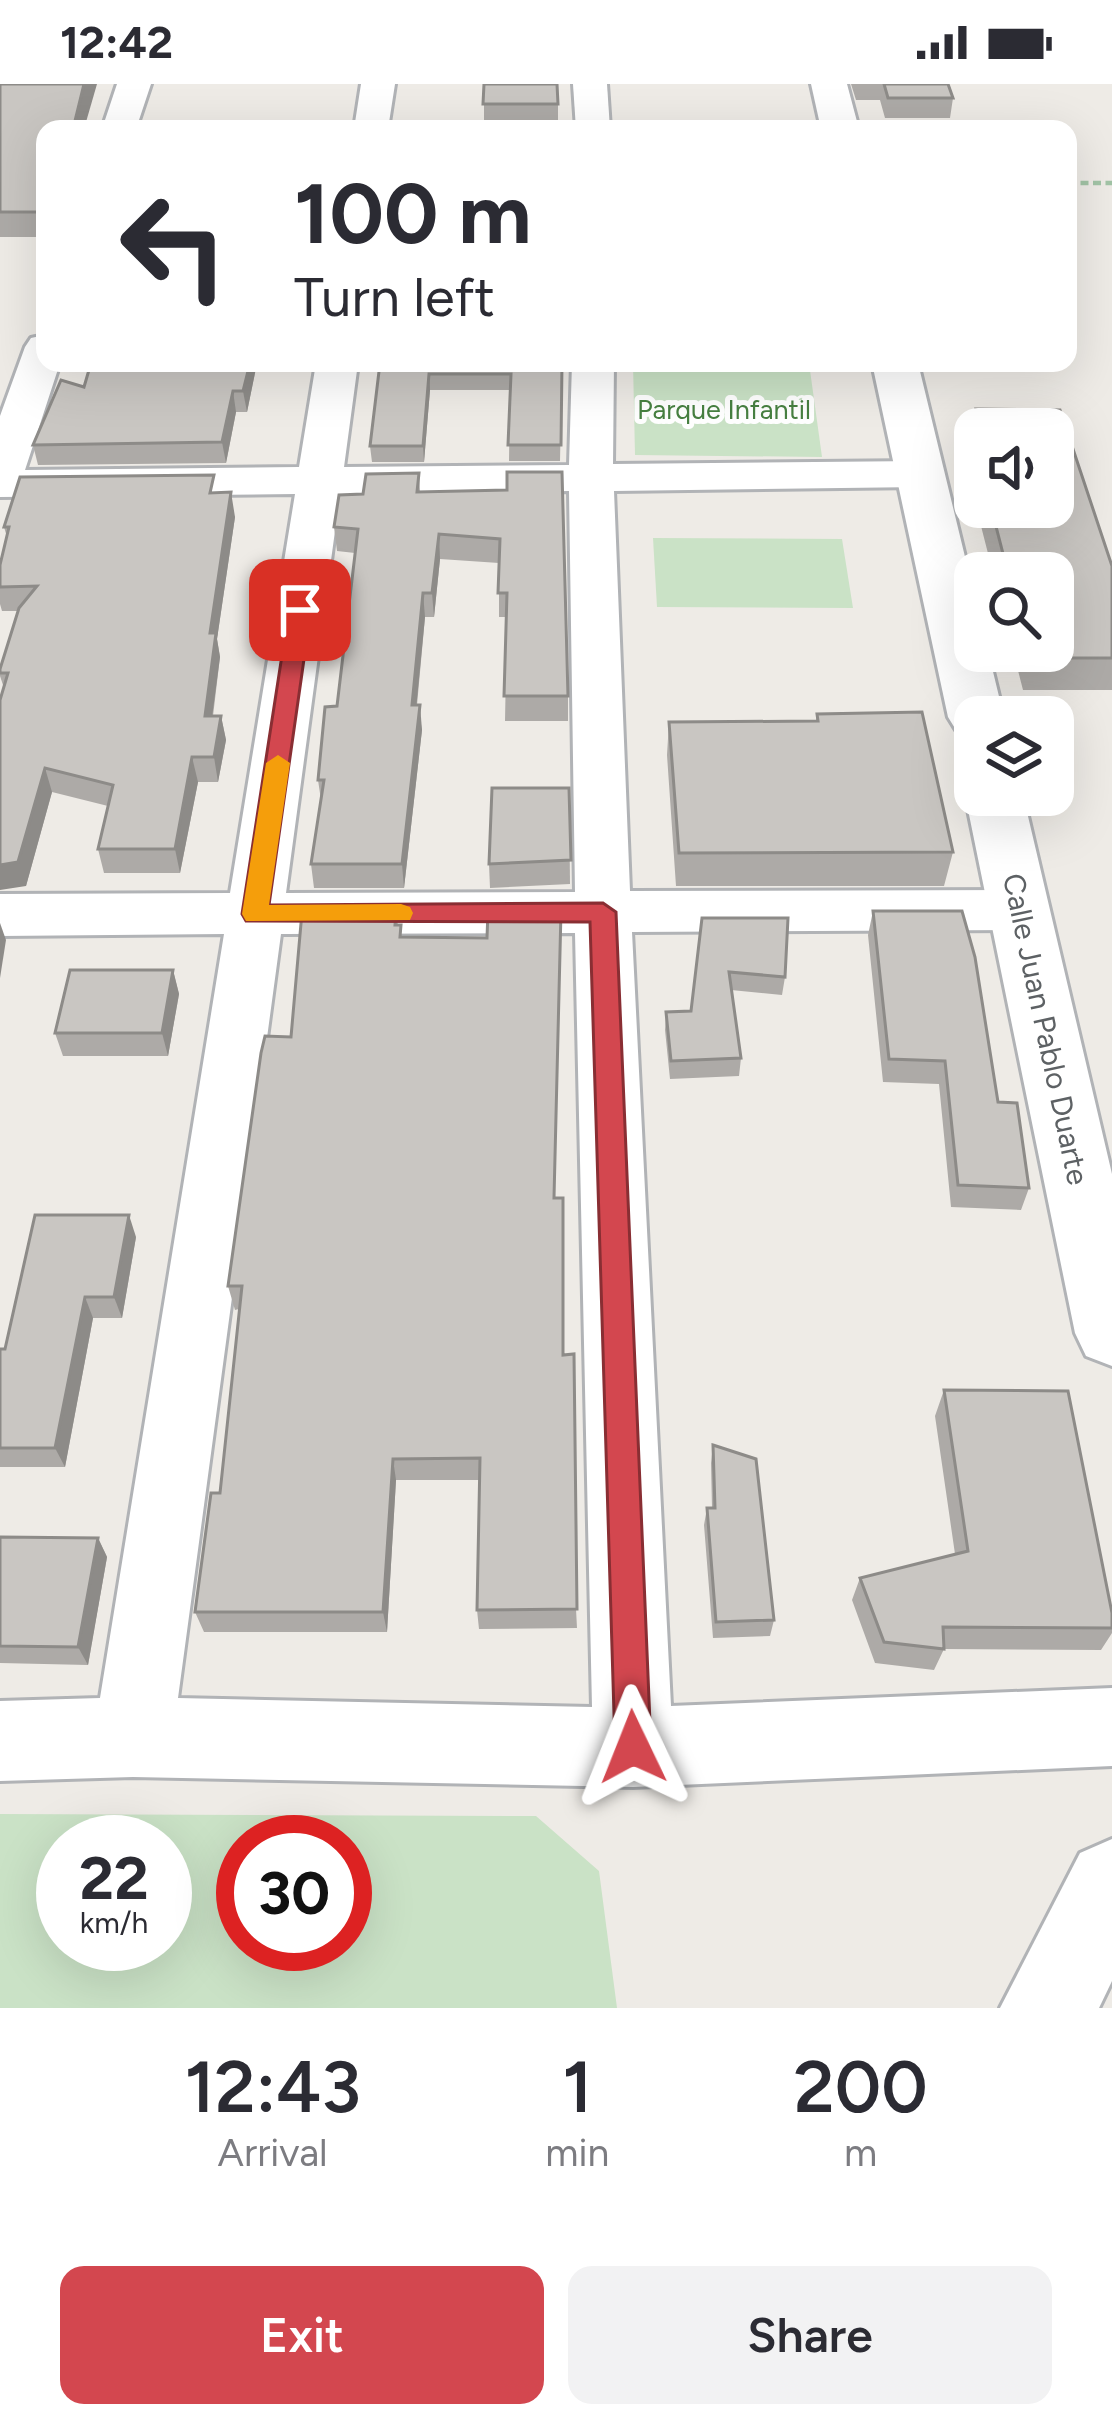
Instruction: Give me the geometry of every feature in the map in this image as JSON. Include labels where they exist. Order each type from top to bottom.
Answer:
[{"type":"street","points":[[122,120],[134,84]]},
{"type":"street","points":[[372,120],[378,84]]},
{"type":"street","points":[[590,84],[592,120]]},
{"type":"street","points":[[829,84],[838,120]]},
{"type":"street","points":[[36,372],[0,481],[921,474]]},
{"type":"street","points":[[134,1738],[336,372]]},
{"type":"street","points":[[593,372],[591,478],[603,912],[633,1747]]},
{"type":"street","points":[[897,372],[971,696]]},
{"type":"street","name":"Calle Juan Pablo Duarte","points":[[999,816],[1112,1333]]},
{"type":"street","points":[[0,915],[1020,910]]},
{"type":"street","points":[[0,1741],[134,1738],[633,1747],[1112,1727]]},
{"type":"street","points":[[1048,2008],[1112,1886]]},
{"type":"path","points":[[1077,183],[1112,183]]},
{"type":"green space","name":"Parque Infantil","points":[[633,372],[810,372],[822,457],[635,455]]},
{"type":"green space","points":[[653,538],[842,539],[853,608],[657,607]]},
{"type":"green space","points":[[0,1814],[268,1815],[216,1815],[216,1971],[372,1971],[372,1815],[536,1816],[599,1871],[617,2008],[0,2008]]},
{"type":"building","points":[[0,84],[84,84],[75,120],[36,120],[36,212],[0,212]]},
{"type":"building","points":[[484,84],[557,84],[558,104],[483,104]]},
{"type":"building","points":[[884,84],[948,84],[953,98],[888,98]]},
{"type":"building","points":[[88,372],[248,372],[243,391],[233,391],[222,442],[33,445],[61,380],[84,387]]},
{"type":"building","points":[[379,372],[562,372],[561,445],[508,445],[511,374],[429,374],[423,446],[370,446]]},
{"type":"building","points":[[1074,452],[1112,566],[1112,658],[1074,658],[1074,552],[1003,552],[996,528],[1074,528]]},
{"type":"building","points":[[507,472],[562,472],[568,696],[504,696],[507,593],[498,593],[500,539],[439,534],[432,593],[423,593],[412,705],[420,705],[402,864],[311,864],[324,780],[318,780],[325,707],[337,706],[358,529],[334,527],[339,495],[363,494],[366,474],[419,473],[417,492],[507,490]]},
{"type":"building","points":[[214,475],[210,493],[231,492],[210,633],[216,633],[205,716],[221,716],[214,757],[192,757],[175,849],[98,849],[113,785],[45,768],[18,862],[0,865],[0,700],[8,673],[0,669],[19,608],[37,586],[0,587],[9,527],[4,527],[20,477]]},
{"type":"building","points":[[922,712],[953,852],[679,853],[669,722],[818,721],[817,714]]},
{"type":"building","points":[[492,788],[569,788],[571,860],[489,864]]},
{"type":"building","points":[[488,911],[561,911],[554,1198],[563,1198],[563,1355],[574,1354],[577,1609],[477,1610],[480,1458],[393,1459],[383,1612],[195,1612],[211,1493],[220,1493],[242,1286],[228,1286],[261,1053],[265,1036],[291,1037],[302,912],[396,912],[400,937],[487,938]]},
{"type":"building","points":[[873,911],[962,911],[975,957],[998,1102],[1017,1103],[1029,1188],[958,1185],[945,1061],[889,1059]]},
{"type":"building","points":[[702,918],[788,918],[785,977],[729,972],[741,1058],[671,1061],[666,1012],[691,1011]]},
{"type":"building","points":[[70,970],[173,970],[162,1033],[55,1033]]},
{"type":"building","points":[[35,1215],[129,1215],[114,1297],[85,1297],[55,1448],[0,1448],[0,1349],[5,1349]]},
{"type":"building","points":[[944,1390],[1068,1391],[1112,1628],[943,1627],[944,1649],[884,1642],[860,1578],[968,1551]]},
{"type":"building","points":[[713,1445],[756,1459],[774,1620],[716,1622],[707,1508],[715,1508]]},
{"type":"building","points":[[0,1537],[98,1538],[78,1647],[0,1646]]},
{"type":"slow traffic","points":[[278,763],[255,914],[401,913]]},
{"type":"route","points":[[300,610],[255,914],[603,912],[633,1747]]}]
